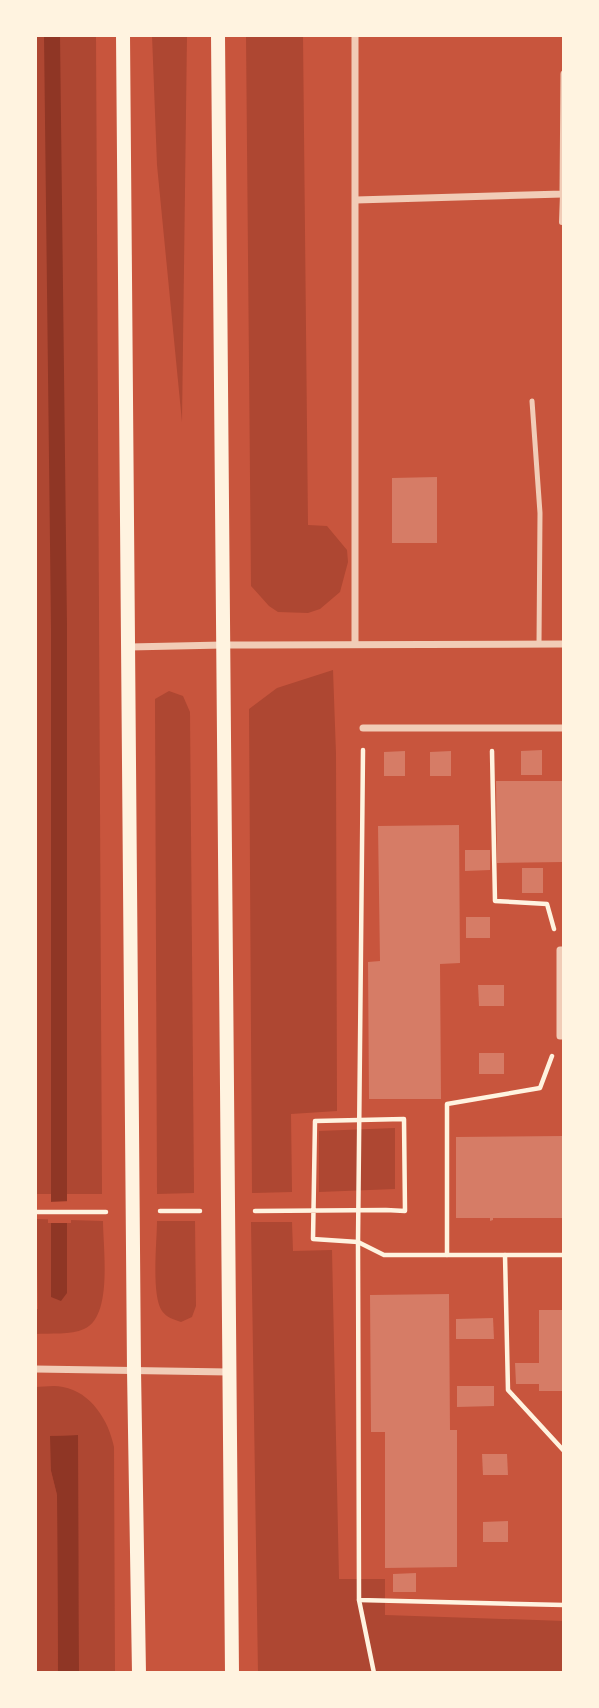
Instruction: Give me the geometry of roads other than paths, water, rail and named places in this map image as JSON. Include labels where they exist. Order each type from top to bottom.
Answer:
[{"type":"main road","points":[[123,35],[139,1673]]},
{"type":"main road","points":[[218,35],[232,1673]]},
{"type":"street","points":[[355,35],[355,644]]},
{"type":"street","points":[[564,74],[564,222]]},
{"type":"street","points":[[356,200],[564,194]]},
{"type":"street","points":[[129,647],[564,644]]},
{"type":"street","points":[[363,728],[564,728]]},
{"type":"street","points":[[562,950],[562,1036]]},
{"type":"street","points":[[35,1369],[229,1372]]},
{"type":"lane","points":[[532,401],[540,513],[539,644]]}]
